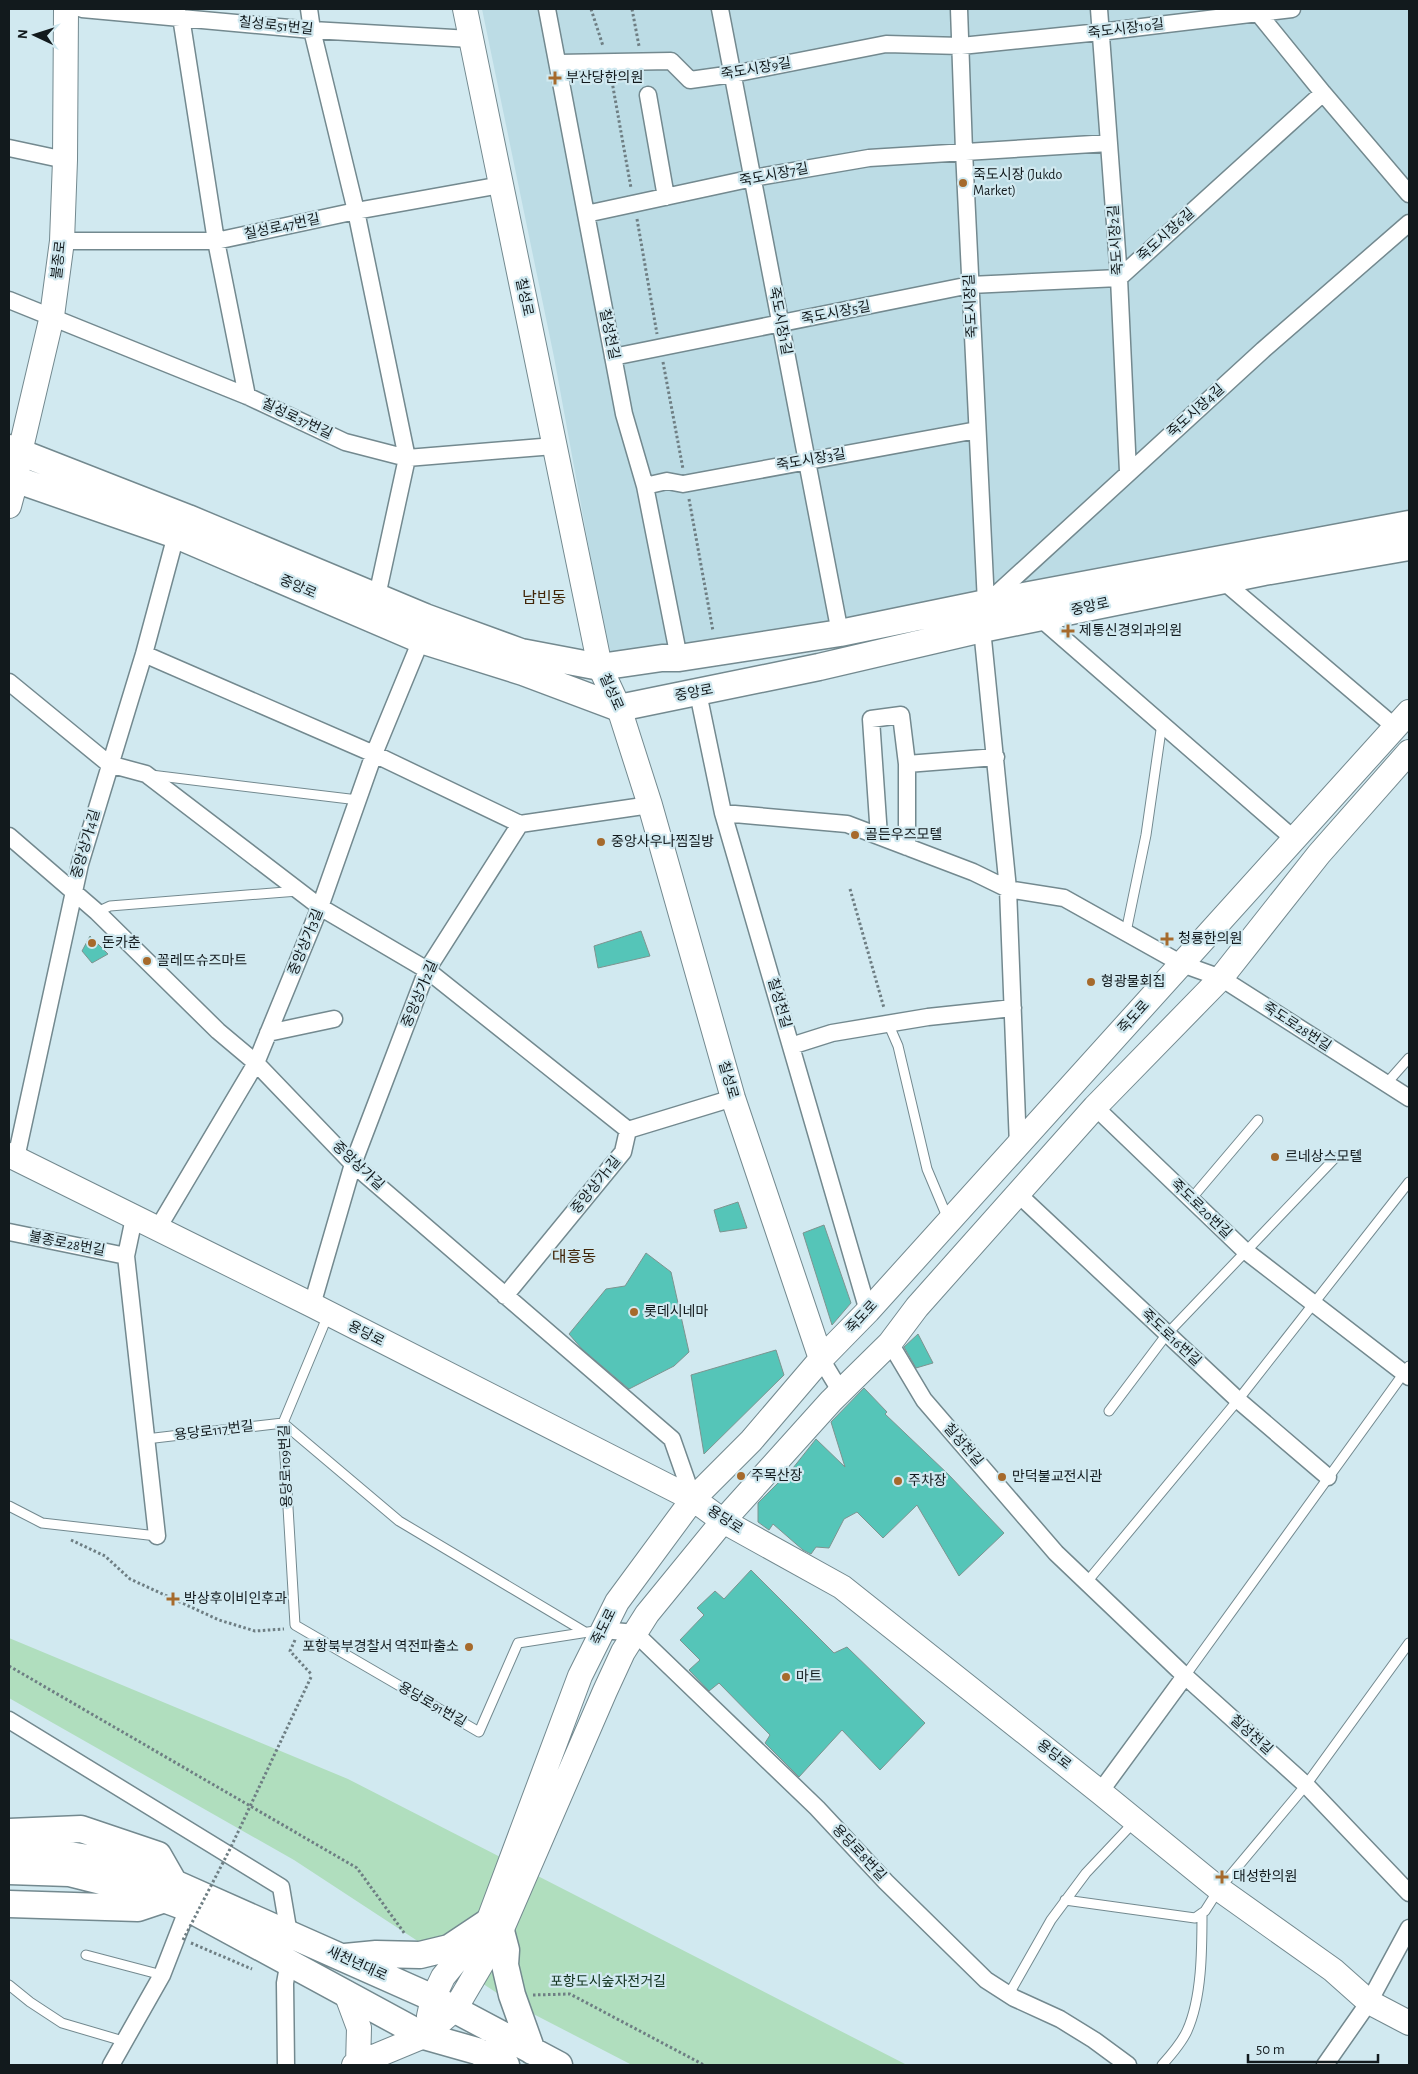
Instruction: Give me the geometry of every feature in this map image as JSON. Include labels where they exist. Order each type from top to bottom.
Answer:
[{"type":"main road","name":"불종로","points":[[9,506],[14,450],[52,316],[62,241],[65,160],[66,9]]},
{"type":"main road","name":"칠성로","points":[[465,9],[600,667],[619,708],[650,805],[733,1098],[821,1358]]},
{"type":"main road","name":"중앙로","points":[[14,450],[188,518],[425,617],[521,652],[600,667],[662,658],[679,658],[840,633],[986,603],[1409,524]]},
{"type":"main road","name":"중앙로","points":[[12,478],[176,536],[421,640],[523,672],[619,708],[820,667],[982,629],[1222,580],[1409,548]]},
{"type":"main road","name":"죽도로","points":[[494,1926],[594,1631],[693,1499],[751,1441],[821,1358],[868,1311],[949,1222],[1402,719]]},
{"type":"main road","name":"죽도로","points":[[358,2065],[424,2036],[494,1926],[623,1652],[647,1614],[723,1521],[841,1392],[890,1343],[917,1307],[1095,1107],[1221,978],[1319,854],[1409,752]]},
{"type":"main road","name":"용당로","points":[[12,1156],[693,1499],[723,1521],[842,1587],[1219,1889],[1332,1970],[1368,2002],[1409,2023]]},
{"type":"main road","points":[[9,1832],[81,1828],[158,1855],[158,1887],[138,1908],[9,1904]]},
{"type":"main road","points":[[9,1850],[33,1848],[100,1860],[158,1887]]},
{"type":"main road","points":[[9,1871],[69,1873],[158,1887]]},
{"type":"main road","name":"새천년대로","points":[[158,1887],[289,1934],[344,1958],[444,2003],[559,2065]]},
{"type":"main road","name":"새천년대로","points":[[158,1887],[287,1972],[346,1993],[424,2036],[477,2051],[495,2063]]},
{"type":"main road","points":[[344,1958],[376,1954],[420,1955],[449,1948],[494,1926],[506,1950],[505,1966],[512,1995],[532,2051]]},
{"type":"main road","points":[[346,1993],[359,2028],[358,2065],[354,2065]]},
{"type":"street","name":"칠성로51번길","points":[[82,9],[312,30],[471,39]]},
{"type":"street","points":[[309,9],[312,30],[356,211],[408,458],[377,596]]},
{"type":"street","name":"칠성천길","points":[[547,9],[624,414],[645,486],[679,658]]},
{"type":"street","name":"죽도시장1길","points":[[720,9],[840,633]]},
{"type":"street","name":"죽도시장길","points":[[959,9],[976,430],[986,603]]},
{"type":"street","name":"죽도시장2길","points":[[1099,9],[1119,278],[1128,472]]},
{"type":"street","name":"죽도시장10길","points":[[960,46],[1100,32],[1257,11],[1292,9]]},
{"type":"street","points":[[1257,11],[1323,94],[1409,194]]},
{"type":"street","points":[[181,17],[216,240],[247,396]]},
{"type":"street","name":"죽도시장9길","points":[[558,64],[671,61],[690,80],[733,74],[886,44],[960,46]]},
{"type":"street","name":"죽도시장6길","points":[[1119,278],[1323,94]]},
{"type":"street","points":[[648,96],[666,197]]},
{"type":"street","name":"죽도시장7길","points":[[586,214],[753,178],[869,158],[1109,143]]},
{"type":"street","points":[[9,148],[65,160]]},
{"type":"street","name":"칠성로47번길","points":[[62,241],[216,240],[356,211],[501,185]]},
{"type":"street","name":"죽도시장4길","points":[[986,603],[1263,350],[1409,223]]},
{"type":"street","points":[[970,286],[1119,278]]},
{"type":"street","name":"죽도시장5길","points":[[613,357],[970,286]]},
{"type":"street","name":"칠성로37번길","points":[[9,300],[247,396],[345,442],[408,458],[554,446]]},
{"type":"street","name":"죽도시장3길","points":[[645,486],[666,481],[682,484],[976,430]]},
{"type":"street","name":"중앙상가4길","points":[[12,1156],[72,893],[109,764],[144,654],[176,536]]},
{"type":"street","points":[[1222,580],[1402,719]]},
{"type":"street","points":[[1040,618],[1294,839]]},
{"type":"street","points":[[982,629],[1008,889],[1018,1146]]},
{"type":"street","name":"중앙상가3길","points":[[158,1228],[256,1063],[320,907],[374,754],[421,640]]},
{"type":"street","points":[[144,654],[374,754],[520,824],[650,805]]},
{"type":"street","points":[[9,682],[109,764],[146,774],[320,907],[427,970],[628,1130],[733,1098]]},
{"type":"street","name":"칠성천길","points":[[698,693],[723,813],[868,1311]]},
{"type":"street","points":[[879,836],[871,719],[901,715],[907,764],[907,847]]},
{"type":"street","points":[[907,764],[996,757]]},
{"type":"street","name":"죽도로28번길","points":[[723,813],[847,824],[972,872],[1008,889],[1064,898],[1182,964],[1221,978],[1409,1098]]},
{"type":"street","name":"중앙상가2길","points":[[320,1310],[353,1164],[427,970],[520,824]]},
{"type":"street","name":"중앙상가길","points":[[9,836],[72,893],[97,912],[218,1031],[256,1063],[353,1164],[672,1439],[693,1499]]},
{"type":"street","points":[[791,1046],[832,1033],[888,1023],[1012,1008]]},
{"type":"street","points":[[268,1033],[334,1019]]},
{"type":"street","name":"죽도로20번길","points":[[1095,1107],[1246,1251],[1313,1304],[1408,1372]]},
{"type":"street","name":"중앙상가1길","points":[[505,1296],[622,1152],[628,1130]]},
{"type":"street","name":"죽도로16번길","points":[[1018,1194],[1238,1400],[1328,1477]]},
{"type":"street","points":[[134,1218],[126,1256],[157,1536]]},
{"type":"street","name":"불종로28번길","points":[[9,1232],[126,1256]]},
{"type":"street","name":"칠성천길","points":[[890,1343],[924,1400],[1056,1553],[1185,1676],[1306,1785],[1409,1893]]},
{"type":"street","points":[[821,1358],[841,1392]]},
{"type":"street","points":[[594,1631],[635,1632]]},
{"type":"street","name":"용당로8번길","points":[[635,1632],[817,1808],[886,1882],[986,1980],[1009,1994],[1060,2019],[1094,2040],[1128,2065]]},
{"type":"street","points":[[1100,1792],[1185,1676]]},
{"type":"street","points":[[9,1720],[281,1886],[289,1934]]},
{"type":"street","points":[[111,2065],[162,1975],[188,1908]]},
{"type":"street","points":[[1325,2065],[1368,2002],[1409,1928]]},
{"type":"street","points":[[286,2065],[287,1972]]},
{"type":"lane","points":[[1126,932],[1146,835],[1162,723]]},
{"type":"lane","points":[[146,774],[358,800]]},
{"type":"lane","points":[[97,912],[110,906],[298,891]]},
{"type":"lane","points":[[888,1023],[898,1046],[927,1169],[949,1222]]},
{"type":"lane","points":[[1386,1084],[1409,1058]]},
{"type":"lane","points":[[1191,1199],[1258,1120]]},
{"type":"lane","points":[[1109,1411],[1167,1334],[1335,1158]]},
{"type":"lane","points":[[1086,1583],[1238,1400],[1409,1182]]},
{"type":"lane","name":"용당로109번길","points":[[295,1625],[283,1423],[320,1310]]},
{"type":"lane","points":[[1185,1676],[1328,1477],[1408,1372]]},
{"type":"lane","points":[[283,1423],[399,1522],[594,1631]]},
{"type":"lane","name":"용당로117번길","points":[[146,1439],[283,1423]]},
{"type":"lane","points":[[9,1506],[42,1523],[157,1536]]},
{"type":"lane","name":"용당로91번길","points":[[295,1625],[479,1732],[518,1643],[594,1631]]},
{"type":"lane","points":[[1065,1900],[1194,1918],[1202,1913],[1219,1889],[1306,1785],[1409,1643]]},
{"type":"lane","points":[[1009,1994],[1051,1920],[1065,1900],[1086,1873],[1135,1820]]},
{"type":"lane","points":[[1162,2065],[1176,2050],[1187,2031],[1196,1999],[1202,1948],[1202,1913]]},
{"type":"lane","points":[[86,1955],[162,1975]]},
{"type":"lane","points":[[9,1984],[30,2002],[62,2023],[123,2041]]},
{"type":"path","points":[[850,889],[888,1023]]},
{"type":"path","points":[[52,1524],[74,1542],[105,1556],[130,1579],[219,1620],[255,1631],[282,1630],[295,1625]]},
{"type":"path","points":[[287,1972],[183,1940],[230,1849],[312,1675],[290,1652]]},
{"type":"path","points":[[9,1666],[357,1868],[420,1955]]},
{"type":"path","points":[[512,1995],[570,1994],[704,2065]]},
{"type":"shaded area","name":"죽도시장 (Jukdo Market)","points":[[482,9],[1409,9],[1409,514],[1004,601],[609,658],[554,357]]},
{"type":"green space","name":"포항도시숲자전거길","points":[[9,1638],[348,1779],[907,2065],[632,2065],[514,2004],[294,1860],[9,1698]]},
{"type":"building","points":[[641,931],[650,956],[598,968],[594,946]]},
{"type":"building","name":"돈카춘","points":[[90,936],[108,954],[92,963],[82,951]]},
{"type":"building","points":[[738,1202],[747,1228],[720,1232],[714,1210]]},
{"type":"building","points":[[824,1225],[851,1303],[832,1325],[803,1233]]},
{"type":"building","name":"롯데시네마","points":[[646,1253],[671,1272],[689,1352],[674,1366],[629,1389],[582,1349],[569,1334],[606,1289],[625,1286]]},
{"type":"building","points":[[918,1334],[933,1363],[916,1368],[904,1347]]},
{"type":"building","points":[[776,1350],[784,1375],[704,1454],[691,1375]]},
{"type":"building","points":[[864,1388],[887,1412],[885,1414],[949,1475],[1004,1533],[959,1576],[917,1505],[883,1538],[857,1512],[844,1519],[829,1548],[816,1547],[811,1554],[803,1550],[773,1524],[769,1530],[758,1522],[758,1503],[793,1468],[816,1439],[845,1467],[831,1422]]},
{"type":"building","name":"마트","points":[[751,1570],[834,1653],[847,1647],[925,1723],[880,1770],[842,1730],[799,1777],[765,1743],[770,1735],[719,1683],[709,1691],[689,1670],[700,1660],[680,1640],[704,1615],[697,1608],[715,1591],[724,1599]]},
{"type":"place","name":"부산당한의원","points":[[555,78]]},
{"type":"place","name":"죽도시장 (Jukdo Market)","points":[[963,183]]},
{"type":"place","name":"제통신경외과의원","points":[[1068,631]]},
{"type":"place","name":"골든우즈모텔","points":[[855,835]]},
{"type":"place","name":"중앙사우나찜질방","points":[[601,842]]},
{"type":"place","name":"청룡한의원","points":[[1167,939]]},
{"type":"place","name":"돈카춘","points":[[92,943]]},
{"type":"place","name":"꼴레뜨슈즈마트","points":[[147,961]]},
{"type":"place","name":"형광물회집","points":[[1091,982]]},
{"type":"place","name":"르네상스모텔","points":[[1275,1157]]},
{"type":"place","name":"롯데시네마","points":[[634,1312]]},
{"type":"place","name":"주목산장","points":[[741,1476]]},
{"type":"place","name":"만덕불교전시관","points":[[1002,1477]]},
{"type":"place","name":"주차장","points":[[898,1481]]},
{"type":"place","name":"박상후이비인후과","points":[[173,1599]]},
{"type":"place","name":"포항북부경찰서 역전파출소","points":[[469,1647]]},
{"type":"place","name":"마트","points":[[786,1677]]},
{"type":"place","name":"대성한의원","points":[[1222,1877]]},
{"type":"district","name":"남빈동","points":[[544,598]]},
{"type":"district","name":"대흥동","points":[[574,1257]]}]
